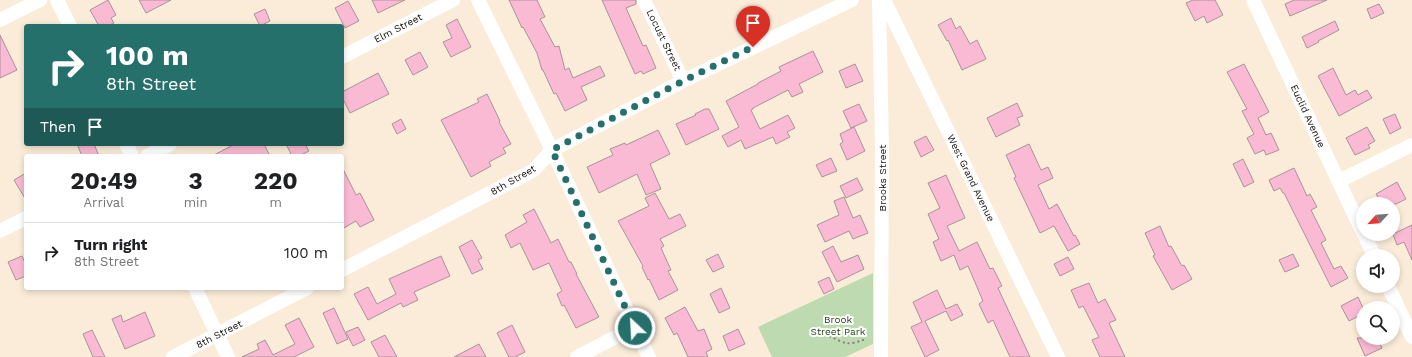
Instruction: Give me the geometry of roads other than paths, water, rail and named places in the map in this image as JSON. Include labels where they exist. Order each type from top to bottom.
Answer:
[{"type":"street","points":[[0,20],[40,0]]},
{"type":"street","points":[[57,0],[69,24]]},
{"type":"street","name":"Elm Street","points":[[344,55],[453,0]]},
{"type":"street","points":[[478,0],[552,150],[649,357]]},
{"type":"street","name":"Locust Street","points":[[644,0],[683,81]]},
{"type":"street","name":"8th Street","points":[[344,269],[534,170],[552,150],[683,81],[852,0]]},
{"type":"street","name":"Brooks Street","points":[[879,0],[882,147],[881,357]]},
{"type":"street","name":"West Grand Avenue","points":[[884,0],[1058,357]]},
{"type":"street","name":"Euclid Avenue","points":[[1253,0],[1356,218]]},
{"type":"street","points":[[1339,181],[1412,145]]},
{"type":"street","points":[[150,154],[166,146]]},
{"type":"street","points":[[0,231],[24,219]]},
{"type":"street","points":[[196,290],[228,357]]},
{"type":"street","name":"8th Street","points":[[173,357],[303,290]]},
{"type":"street","points":[[1391,293],[1412,337]]},
{"type":"street","points":[[577,357],[635,328]]},
{"type":"park label","name":"Brook Street Park","points":[[838,324]]}]
